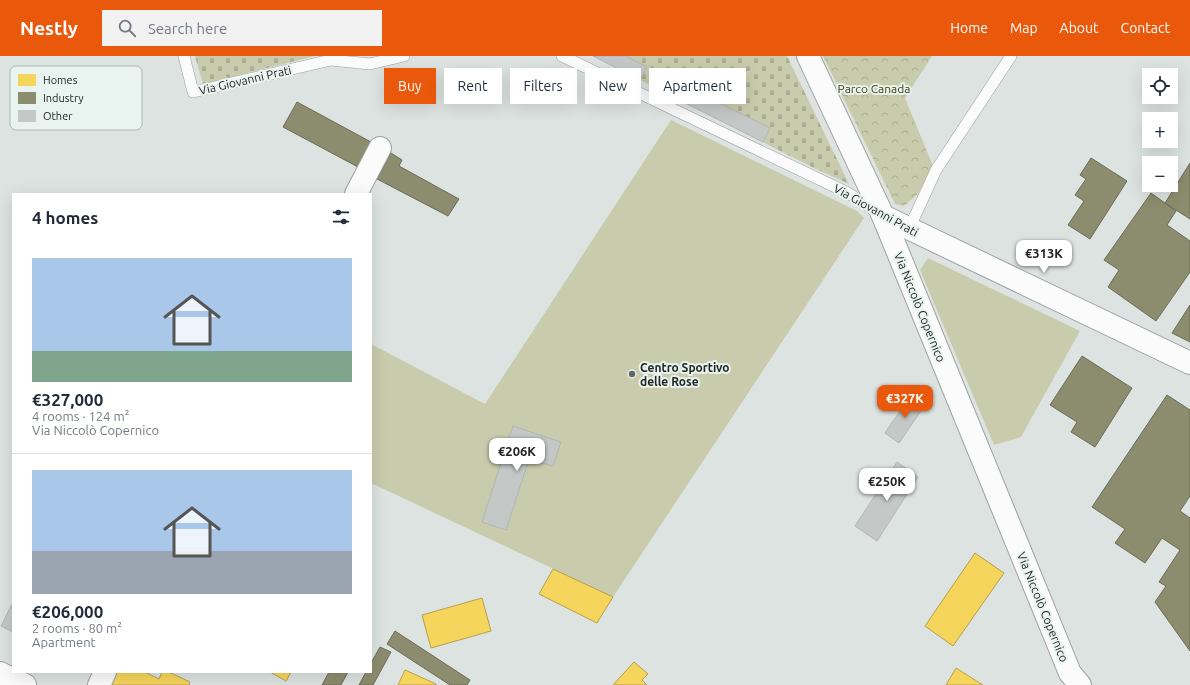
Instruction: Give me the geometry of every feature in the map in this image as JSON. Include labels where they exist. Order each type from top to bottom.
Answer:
[{"type":"street","name":"Via Niccolò Copernico","points":[[808,56],[883,216],[1073,681]]},
{"type":"street","points":[[357,193],[380,148]]},
{"type":"street","name":"Via Giovanni Prati","points":[[883,216],[1190,363]]},
{"type":"street","points":[[0,673],[25,685]]},
{"type":"street","points":[[99,685],[105,673]]},
{"type":"lane","name":"Via Giovanni Prati","points":[[184,56],[193,92],[331,60],[370,64],[404,56]]},
{"type":"lane","name":"Via Giovanni Prati","points":[[562,56],[848,193],[883,216]]},
{"type":"lane","points":[[909,229],[936,170],[1011,56]]},
{"type":"green space","points":[[195,56],[315,56],[203,84]]},
{"type":"green space","points":[[593,56],[787,56],[849,184],[814,168],[688,104],[746,104],[746,68],[649,68],[649,84],[641,80],[641,68],[617,68]]},
{"type":"green space","name":"Parco Canada","points":[[823,56],[932,56],[905,98],[933,166],[918,194],[904,206],[895,204]]},
{"type":"green space","name":"Centro Sportivo delle Rose","points":[[671,120],[857,211],[864,218],[613,597],[372,483],[372,345],[485,404]]},
{"type":"green space","points":[[928,258],[1080,331],[1021,437],[994,445],[920,270]]},
{"type":"building: Homes","points":[[975,553],[1004,573],[953,646],[925,626]]},
{"type":"building: Homes","points":[[553,569],[613,597],[597,623],[539,594]]},
{"type":"building: Homes","points":[[482,598],[491,631],[431,648],[422,615]]},
{"type":"building: Homes","points":[[634,662],[648,674],[642,680],[647,685],[613,685]]},
{"type":"building: Homes","points":[[956,668],[983,685],[946,685]]},
{"type":"building: Homes","points":[[405,670],[436,684],[436,685],[398,685]]},
{"type":"building: Homes","points":[[116,673],[147,673],[159,679],[162,673],[171,673],[190,682],[189,685],[110,685]]},
{"type":"building: Homes","points":[[272,673],[290,673],[286,681]]},
{"type":"building: Industry","points":[[297,102],[371,142],[358,167],[283,127]]},
{"type":"building: Industry","points":[[391,153],[402,160],[399,166],[459,199],[448,216],[377,179]]},
{"type":"building: Industry","points":[[1091,158],[1127,181],[1090,239],[1068,225],[1084,201],[1075,195],[1086,179],[1080,175]]},
{"type":"building: Industry","points":[[1190,163],[1190,219],[1165,203],[1172,192],[1178,192],[1178,182]]},
{"type":"building: Industry","points":[[1151,193],[1176,211],[1167,225],[1190,241],[1190,272],[1156,321],[1108,287],[1119,270],[1104,260]]},
{"type":"building: Industry","points":[[1190,305],[1190,342],[1172,333]]},
{"type":"building: Industry","points":[[1082,356],[1132,388],[1095,447],[1071,432],[1077,422],[1050,405]]},
{"type":"building: Industry","points":[[1167,395],[1190,410],[1190,496],[1180,511],[1190,518],[1190,651],[1155,602],[1166,586],[1159,582],[1180,550],[1162,538],[1145,563],[1115,543],[1125,529],[1092,507]]},
{"type":"building: Industry","points":[[395,631],[470,680],[467,685],[450,685],[387,644]]},
{"type":"building: Industry","points":[[380,647],[391,652],[373,685],[359,685],[365,673],[372,673],[372,661]]},
{"type":"building: Industry","points":[[328,673],[347,673],[341,685],[322,685]]},
{"type":"building: Other","points":[[593,56],[625,56],[647,67],[641,78],[641,68],[616,68]]},
{"type":"building: Other","points":[[687,104],[721,104],[770,128],[763,142]]},
{"type":"building: Other","points":[[911,395],[925,405],[899,443],[885,433]]},
{"type":"building: Other","points":[[513,426],[561,442],[553,466],[529,459],[506,530],[482,522]]},
{"type":"building: Other","points":[[897,462],[918,477],[877,541],[855,526]]},
{"type":"building: Other","points":[[12,604],[12,632],[1,626]]},
{"type":"place","name":"Centro Sportivo delle Rose","points":[[632,374]]}]
